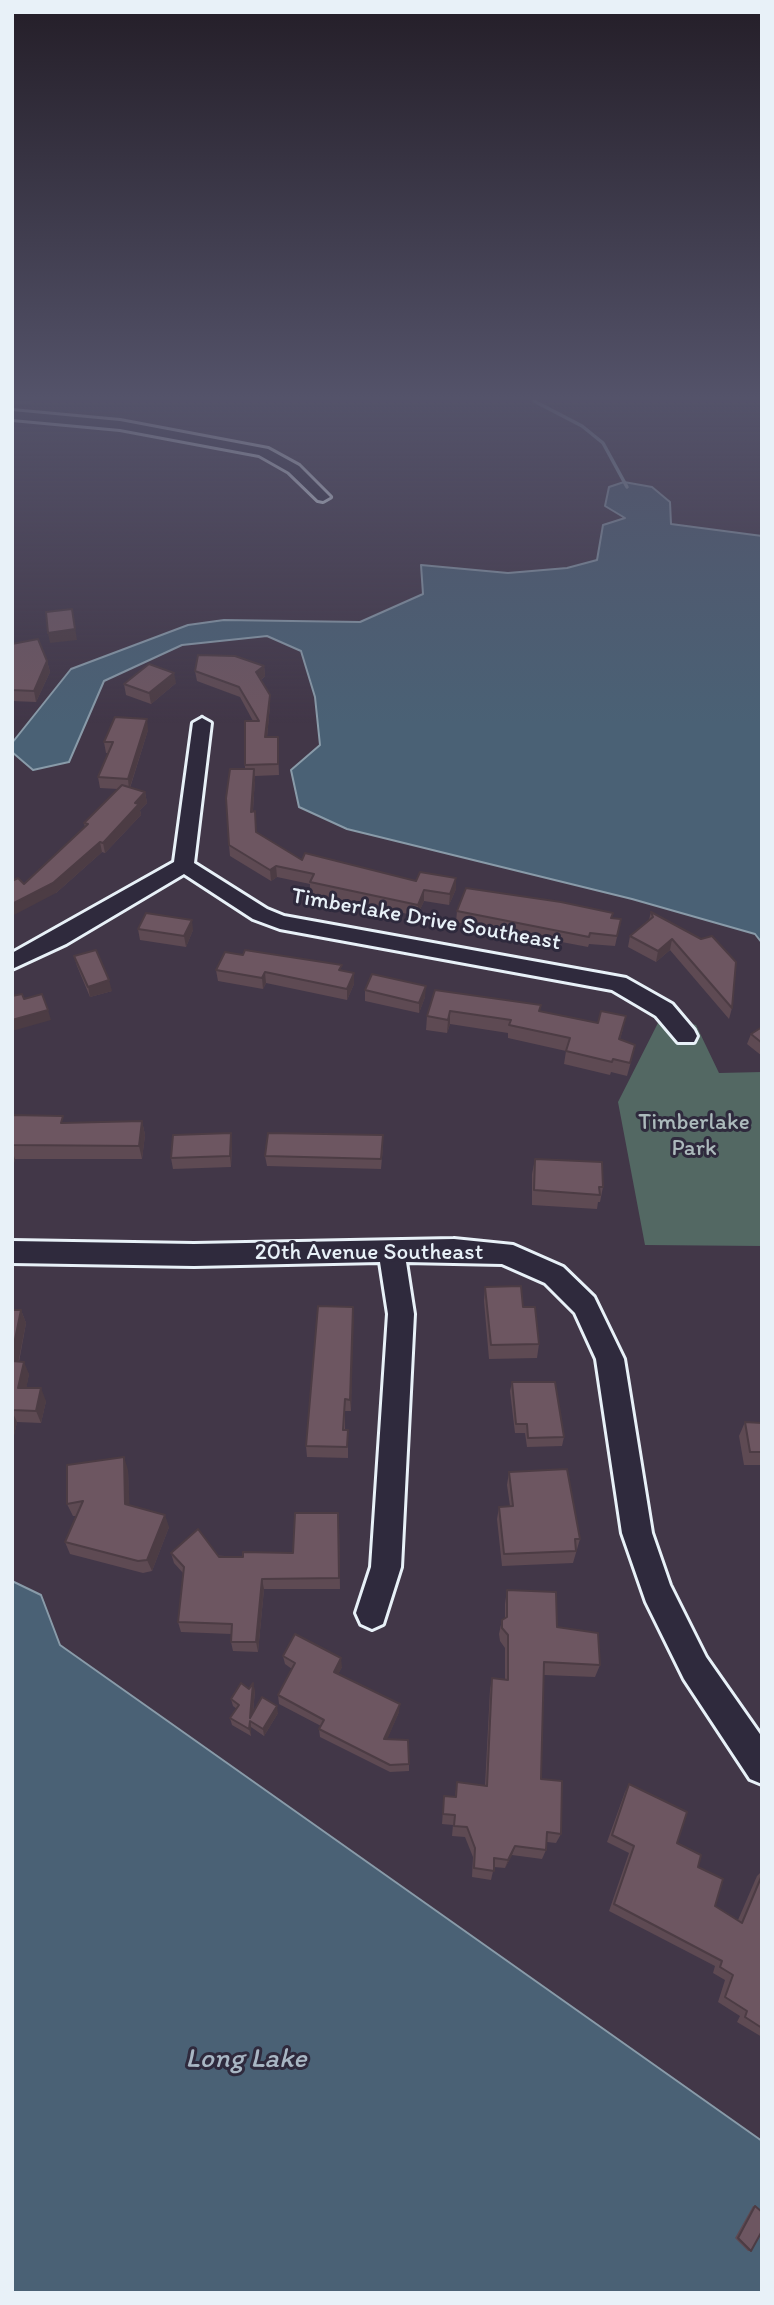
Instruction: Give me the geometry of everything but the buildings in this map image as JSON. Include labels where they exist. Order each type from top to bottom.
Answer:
[{"type":"street","points":[[12,962],[58,939],[184,865],[202,723]]},
{"type":"street","name":"Timberlake Drive Southeast","points":[[184,865],[260,914],[279,922],[618,984],[664,1010],[686,1036]]},
{"type":"street","name":"20th Avenue Southeast","points":[[12,1252],[153,1255],[454,1250],[504,1253],[554,1275],[585,1305],[610,1359],[637,1533],[657,1591],[695,1668],[762,1767]]},
{"type":"street","points":[[372,1613],[386,1567],[401,1314],[391,1251]]},
{"type":"green space","name":"Timberlake Park","points":[[662,1015],[696,1025],[719,1073],[762,1072],[762,1246],[645,1245],[618,1102]]},
{"type":"water","points":[[609,509],[670,509],[671,524],[762,536],[762,943],[755,934],[632,899],[347,829],[299,807],[291,770],[320,745],[315,697],[301,651],[267,636],[182,645],[104,681],[69,762],[33,770],[12,752],[12,743],[71,669],[188,625],[224,620],[360,622],[423,594],[421,565],[508,573],[567,568],[597,560],[603,525],[625,518]]},
{"type":"water","name":"Long Lake","points":[[12,1581],[41,1595],[60,1645],[762,2141],[762,2293],[12,2293]]}]
